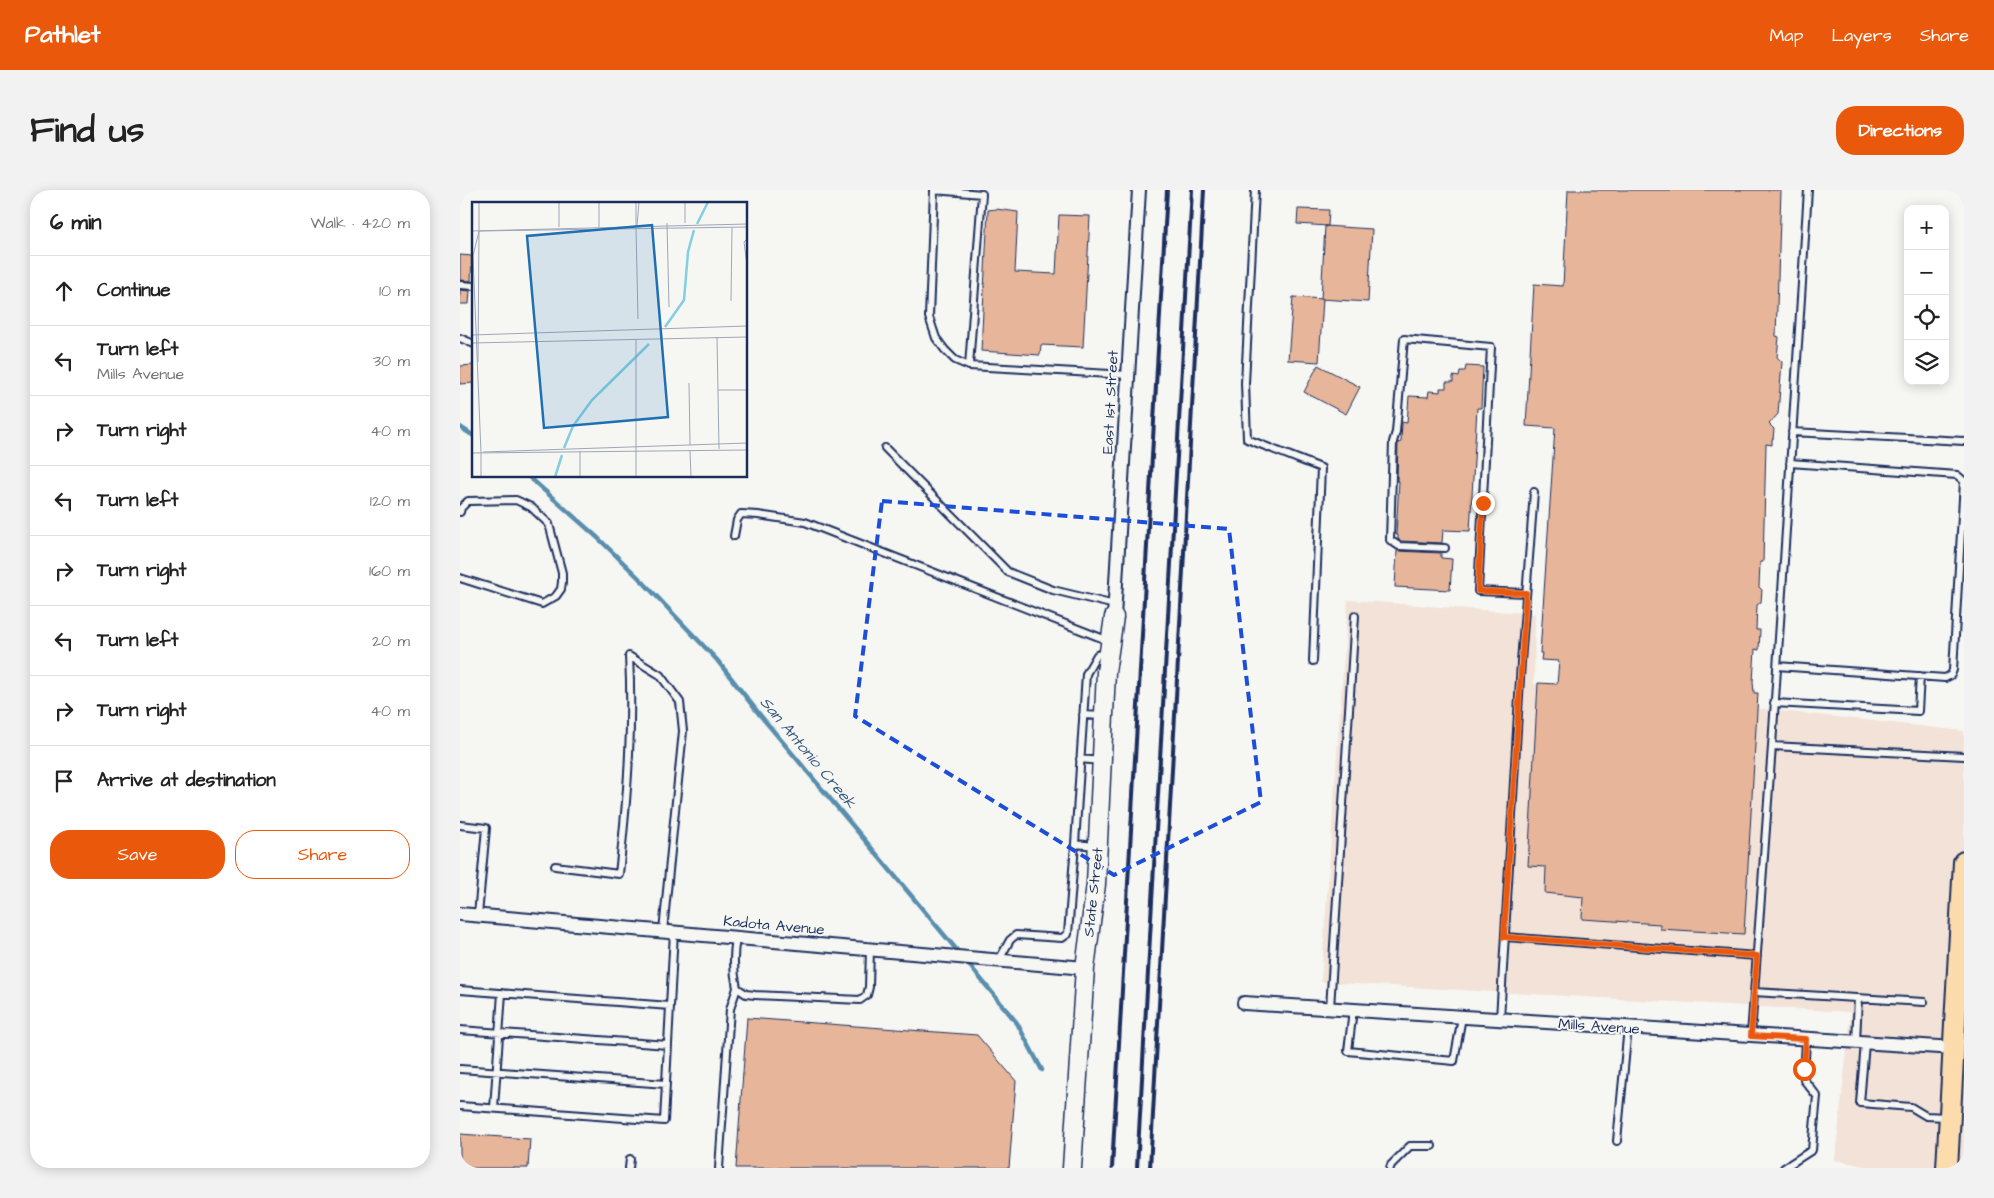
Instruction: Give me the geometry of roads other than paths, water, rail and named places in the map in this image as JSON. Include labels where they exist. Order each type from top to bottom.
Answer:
[{"type":"main road","points":[[1947,1168],[1951,1118],[1961,1049],[1964,862]]},
{"type":"street","name":"East 1st Street","points":[[1115,611],[1139,190]]},
{"type":"street","name":"State Street","points":[[1072,1168],[1085,968],[1096,884],[1106,672],[1115,611]]},
{"type":"street","name":"Kadota Avenue","points":[[460,914],[1085,968]]},
{"type":"street","name":"Mills Avenue","points":[[1244,1003],[1961,1049]]},
{"type":"lane","points":[[969,366],[982,194],[934,190],[929,317],[936,338],[945,350],[956,360],[969,366],[1128,375]]},
{"type":"lane","points":[[1255,190],[1245,383],[1247,439],[1321,468],[1314,661]]},
{"type":"lane","points":[[1751,1036],[1808,190]]},
{"type":"lane","points":[[460,338],[472,343]]},
{"type":"lane","points":[[1445,548],[1399,546],[1390,540],[1393,442],[1396,432],[1404,340],[1491,347],[1478,591],[1526,593]]},
{"type":"lane","points":[[1792,432],[1964,441]]},
{"type":"lane","points":[[885,448],[1008,572],[1053,590],[1115,611]]},
{"type":"lane","points":[[1777,666],[1945,678],[1953,670],[1964,482],[1961,478],[1957,475],[1790,463]]},
{"type":"lane","points":[[1500,1019],[1534,492]]},
{"type":"lane","points":[[460,512],[461,508],[468,501],[516,500],[531,507],[549,524],[562,573],[561,589],[556,596],[542,604],[460,578]]},
{"type":"lane","points":[[734,536],[740,514],[758,514],[805,522],[1110,646]]},
{"type":"lane","points":[[1330,1008],[1356,616]]},
{"type":"lane","points":[[999,960],[1010,940],[1016,935],[1062,938],[1068,934],[1086,674],[1097,655],[1110,646]]},
{"type":"lane","points":[[460,1106],[664,1121],[670,1006],[669,932],[683,731],[682,715],[680,702],[660,674],[629,656],[631,721],[627,804],[619,874],[555,866]]},
{"type":"lane","points":[[1774,704],[1918,711],[1920,676]]},
{"type":"lane","points":[[1083,715],[1104,716]]},
{"type":"lane","points":[[1772,746],[1964,756]]},
{"type":"lane","points":[[1080,760],[1102,761]]},
{"type":"lane","points":[[460,826],[486,828],[478,915]]},
{"type":"lane","points":[[1075,844],[1098,846]]},
{"type":"lane","points":[[1504,937],[1757,956]]},
{"type":"lane","points":[[719,1168],[730,1009],[737,988],[733,956],[736,938]]},
{"type":"lane","points":[[737,988],[746,994],[754,995],[860,1000],[867,995],[869,987],[870,949]]},
{"type":"lane","points":[[460,990],[670,1006]]},
{"type":"lane","points":[[1754,992],[1924,1002]]},
{"type":"lane","points":[[494,1108],[502,993]]},
{"type":"lane","points":[[1858,998],[1860,1103],[1911,1107],[1926,1116],[1951,1118]]},
{"type":"lane","points":[[1353,1010],[1348,1052],[1454,1061],[1462,1017]]},
{"type":"lane","points":[[1617,1141],[1628,1028]]},
{"type":"lane","points":[[460,1030],[668,1045]]},
{"type":"lane","points":[[1784,1168],[1812,1150],[1818,1096],[1804,1080],[1806,1039]]},
{"type":"lane","points":[[460,1069],[666,1084]]},
{"type":"lane","points":[[1390,1168],[1390,1164],[1410,1146],[1432,1146]]},
{"type":"lane","points":[[629,1168],[630,1159]]},
{"type":"waterway","name":"San Antonio Creek","points":[[460,427],[472,435]]},
{"type":"waterway","name":"San Antonio Creek","points":[[530,478],[598,538],[717,660],[760,715],[961,955]]},
{"type":"waterway","name":"San Antonio Creek","points":[[966,961],[1017,1023],[1042,1070]]},
{"type":"railway","points":[[1112,1168],[1167,190]]},
{"type":"railway","points":[[1137,1168],[1192,190]]},
{"type":"railway","points":[[1150,1168],[1204,190]]}]
